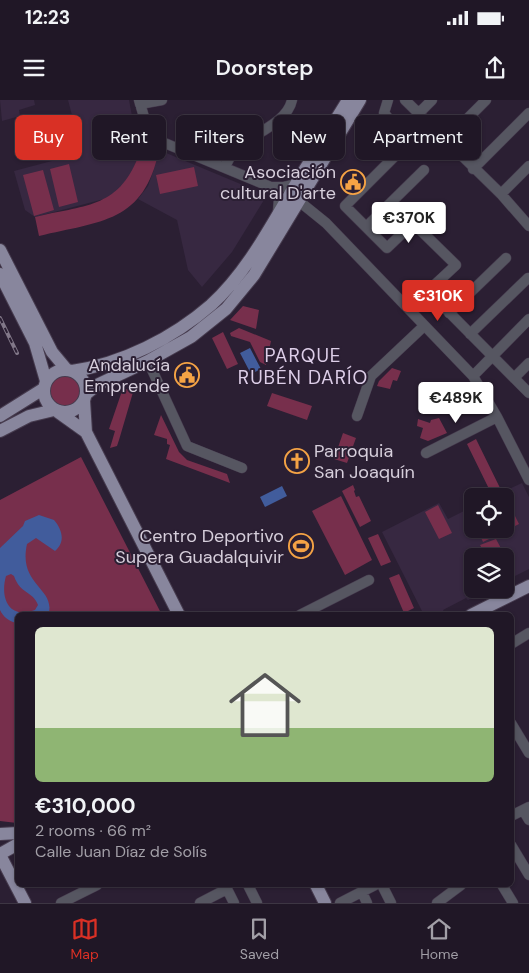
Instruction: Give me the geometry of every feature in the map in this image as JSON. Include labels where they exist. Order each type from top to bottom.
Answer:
[{"type":"main road","points":[[0,416],[45,385],[55,372],[111,362],[143,348],[187,323],[212,304],[232,282],[276,217],[348,100]]},
{"type":"main road","points":[[0,431],[29,416],[56,411],[71,412],[81,405],[85,397],[108,378],[148,361],[191,337],[226,309],[254,275],[300,202],[360,100]]},
{"type":"main road","points":[[0,250],[52,352],[83,380],[86,432],[177,612]]},
{"type":"main road","points":[[0,274],[36,343],[45,385],[45,401],[86,432]]},
{"type":"main road","points":[[477,612],[529,586]]},
{"type":"main road","points":[[0,834],[15,833]]},
{"type":"main road","points":[[15,846],[0,854],[15,883]]},
{"type":"main road","points":[[17,887],[25,903]]},
{"type":"main road","points":[[317,887],[325,903]]},
{"type":"street","points":[[162,100],[140,102],[150,137],[271,187],[284,188],[314,178]]},
{"type":"street","points":[[388,100],[383,111],[410,142],[345,206],[387,248],[413,223],[456,265],[428,292],[529,393]]},
{"type":"street","points":[[405,100],[419,113],[432,100]]},
{"type":"street","points":[[471,115],[486,100]]},
{"type":"street","points":[[225,167],[233,151],[275,122],[288,110],[292,101]]},
{"type":"street","points":[[473,169],[529,113]]},
{"type":"street","points":[[465,160],[501,194],[529,226]]},
{"type":"street","points":[[501,194],[529,166]]},
{"type":"street","points":[[366,227],[424,170]]},
{"type":"street","points":[[271,187],[279,198],[280,206],[276,217]]},
{"type":"street","points":[[276,217],[287,214],[300,202],[326,223],[473,376],[497,417],[529,480]]},
{"type":"street","points":[[449,313],[506,258]]},
{"type":"street","points":[[470,334],[528,278]]},
{"type":"street","points":[[473,376],[529,319]]},
{"type":"street","points":[[357,416],[371,376],[424,326]]},
{"type":"street","points":[[148,361],[187,446],[242,468]]},
{"type":"street","points":[[514,378],[529,363]]},
{"type":"street","points":[[426,453],[497,417]]},
{"type":"street","points":[[306,612],[369,580]]},
{"type":"street","points":[[514,642],[529,633]]},
{"type":"street","points":[[514,731],[529,752]]},
{"type":"street","points":[[514,814],[526,808],[529,820]]},
{"type":"street","points":[[514,850],[529,875]]},
{"type":"street","points":[[200,903],[226,887],[234,903]]},
{"type":"street","points":[[249,887],[258,903]]},
{"type":"street","points":[[340,903],[371,887]]},
{"type":"street","points":[[383,887],[391,903]]},
{"type":"street","points":[[437,903],[458,887]]},
{"type":"street","points":[[503,887],[513,903]]},
{"type":"street","points":[[61,903],[79,889]]},
{"type":"street","points":[[362,892],[367,903]]},
{"type":"shaded area","points":[[0,100],[34,100],[35,105],[19,110],[20,115],[15,115],[15,117],[2,121]]},
{"type":"shaded area","points":[[68,100],[129,100],[132,115],[92,115],[92,160],[137,160],[131,174],[120,189],[108,198],[35,217],[25,210],[14,171],[56,160],[82,160],[82,115],[72,115]]},
{"type":"shaded area","points":[[166,153],[176,157],[176,160],[183,160],[267,195],[232,252],[202,287],[188,270],[177,220],[138,199],[148,186],[156,160],[166,160]]},
{"type":"shaded area","points":[[137,160],[156,160],[152,174],[143,192],[131,205],[117,215],[82,226],[39,236],[35,217],[97,202],[109,196],[120,187],[130,174]]},
{"type":"shaded area","points":[[69,164],[78,202],[59,207],[50,169]]},
{"type":"shaded area","points":[[194,167],[198,186],[160,194],[156,175]]},
{"type":"shaded area","points":[[43,170],[54,210],[34,216],[23,175]]},
{"type":"shaded area","points":[[243,306],[259,310],[256,329],[230,320]]},
{"type":"shaded area","points":[[239,328],[271,341],[266,365],[260,362],[250,342],[231,336],[230,333]]},
{"type":"shaded area","points":[[223,332],[238,364],[227,369],[212,338]]},
{"type":"shaded area","points":[[392,368],[401,371],[397,381],[393,380],[390,389],[377,386],[379,381]]},
{"type":"shaded area","points":[[64,374],[76,379],[81,391],[76,403],[64,408],[52,403],[47,391],[52,379]]},
{"type":"shaded area","points":[[131,387],[134,389],[117,446],[110,448],[115,431],[109,429],[122,391]]},
{"type":"shaded area","points":[[272,393],[312,406],[307,420],[267,406]]},
{"type":"shaded area","points":[[161,415],[179,452],[187,460],[227,474],[230,483],[166,459],[170,445],[167,444],[167,439],[154,435]]},
{"type":"shaded area","points":[[439,418],[447,433],[428,441],[420,438],[423,428],[417,426],[418,419],[430,423],[431,420]]},
{"type":"shaded area","points":[[343,433],[356,438],[347,463],[334,459]]},
{"type":"shaded area","points":[[476,439],[500,488],[489,488],[467,444]]},
{"type":"shaded area","points":[[81,457],[160,612],[15,612],[15,823],[0,821],[0,500]]},
{"type":"shaded area","points":[[522,483],[529,497],[529,569],[514,576],[514,548],[464,548],[464,598],[466,598],[443,610],[444,612],[422,612],[382,532],[439,503],[448,519],[464,511],[464,538],[514,538],[514,488],[511,488]]},
{"type":"shaded area","points":[[353,485],[356,497],[359,496],[371,521],[360,527],[342,491]]},
{"type":"shaded area","points":[[341,496],[372,560],[345,575],[312,511]]},
{"type":"shaded area","points":[[438,505],[452,533],[439,539],[425,512]]},
{"type":"shaded area","points":[[514,514],[519,524],[514,526]]},
{"type":"shaded area","points":[[378,534],[391,562],[381,566],[368,538]]},
{"type":"shaded area","points":[[481,538],[491,538],[483,542]]},
{"type":"shaded area","points":[[496,539],[501,548],[482,548],[480,545]]},
{"type":"shaded area","points":[[399,574],[414,608],[404,612],[389,578]]},
{"type":"water","points":[[250,348],[261,369],[251,374],[240,353]]},
{"type":"water","points":[[282,486],[287,496],[265,507],[260,497]]},
{"type":"water","points":[[39,515],[54,520],[61,531],[62,540],[55,551],[36,538],[27,544],[27,568],[31,577],[46,597],[49,604],[49,612],[26,612],[35,610],[38,605],[36,600],[20,586],[14,576],[11,574],[6,576],[4,584],[5,599],[12,609],[18,612],[15,612],[15,623],[7,619],[0,610],[0,548],[23,526],[25,521]]},
{"type":"railway","points":[[0,318],[17,353]]},
{"type":"place","name":"Asociación cultural D'arte","points":[[353,182]]},
{"type":"place","name":"Andalucía Emprende","points":[[187,375]]},
{"type":"place","name":"Parroquia San Joaquín","points":[[297,461]]},
{"type":"place","name":"Centro Deportivo Supera Guadalquivir","points":[[301,546]]},
{"type":"district","name":"PARQUE RUBÉN DARÍO","points":[[303,366]]}]
